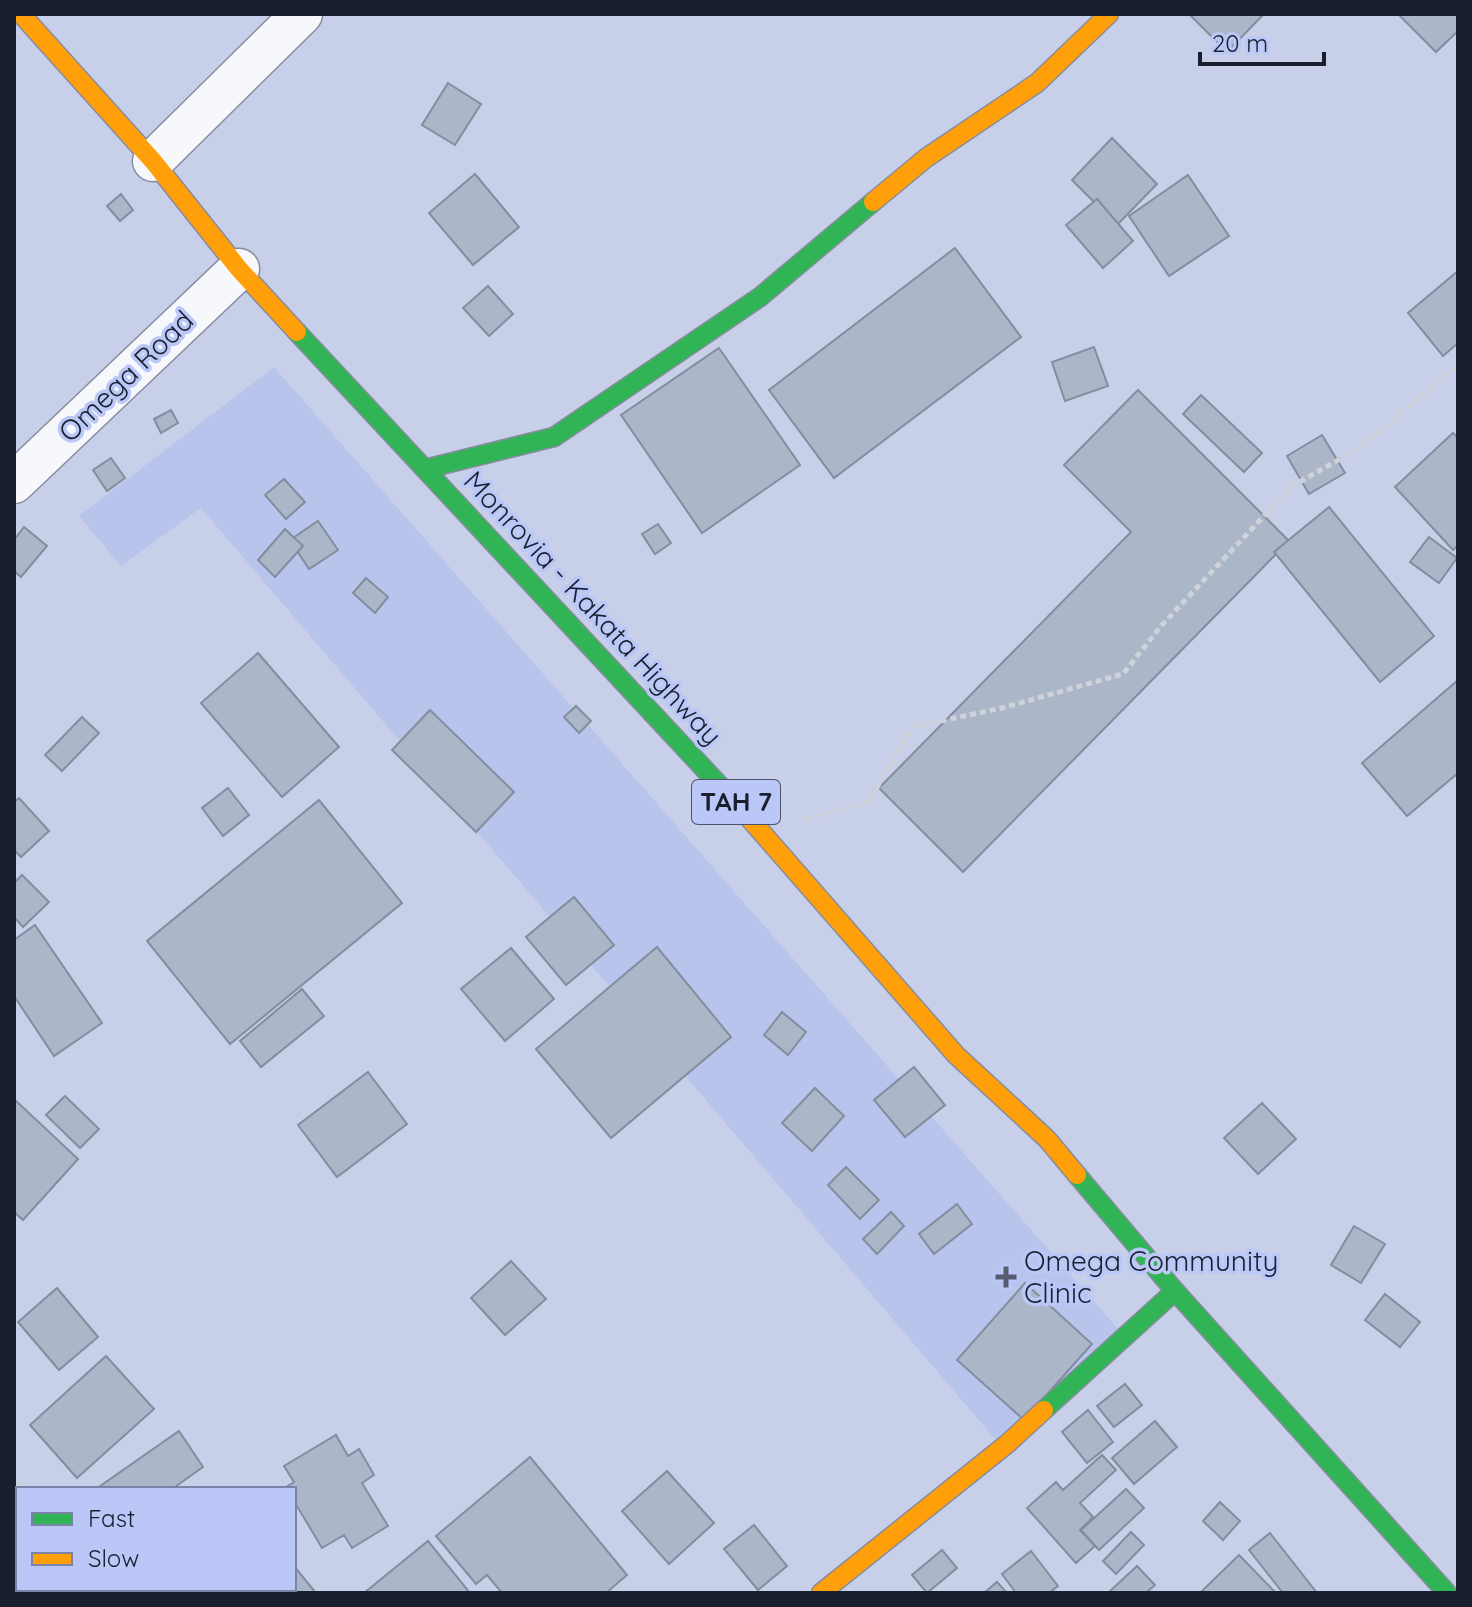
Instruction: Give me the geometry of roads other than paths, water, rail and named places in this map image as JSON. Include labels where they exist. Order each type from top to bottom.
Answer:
[{"type":"main road","name":"Monrovia - Kakata Highway","points":[[21,14],[153,161],[239,269],[762,831],[956,1055],[1047,1139],[1175,1291],[1447,1593]]},
{"type":"main road","points":[[425,469],[554,437],[760,297],[926,158],[1037,83],[1109,14]]},
{"type":"main road","points":[[821,1593],[1007,1444],[1175,1291]]},
{"type":"street","points":[[153,161],[302,14]]},
{"type":"street","name":"Omega Road","points":[[14,483],[239,269]]},
{"type":"place","name":"Omega Community Clinic","points":[[1006,1277]]}]
